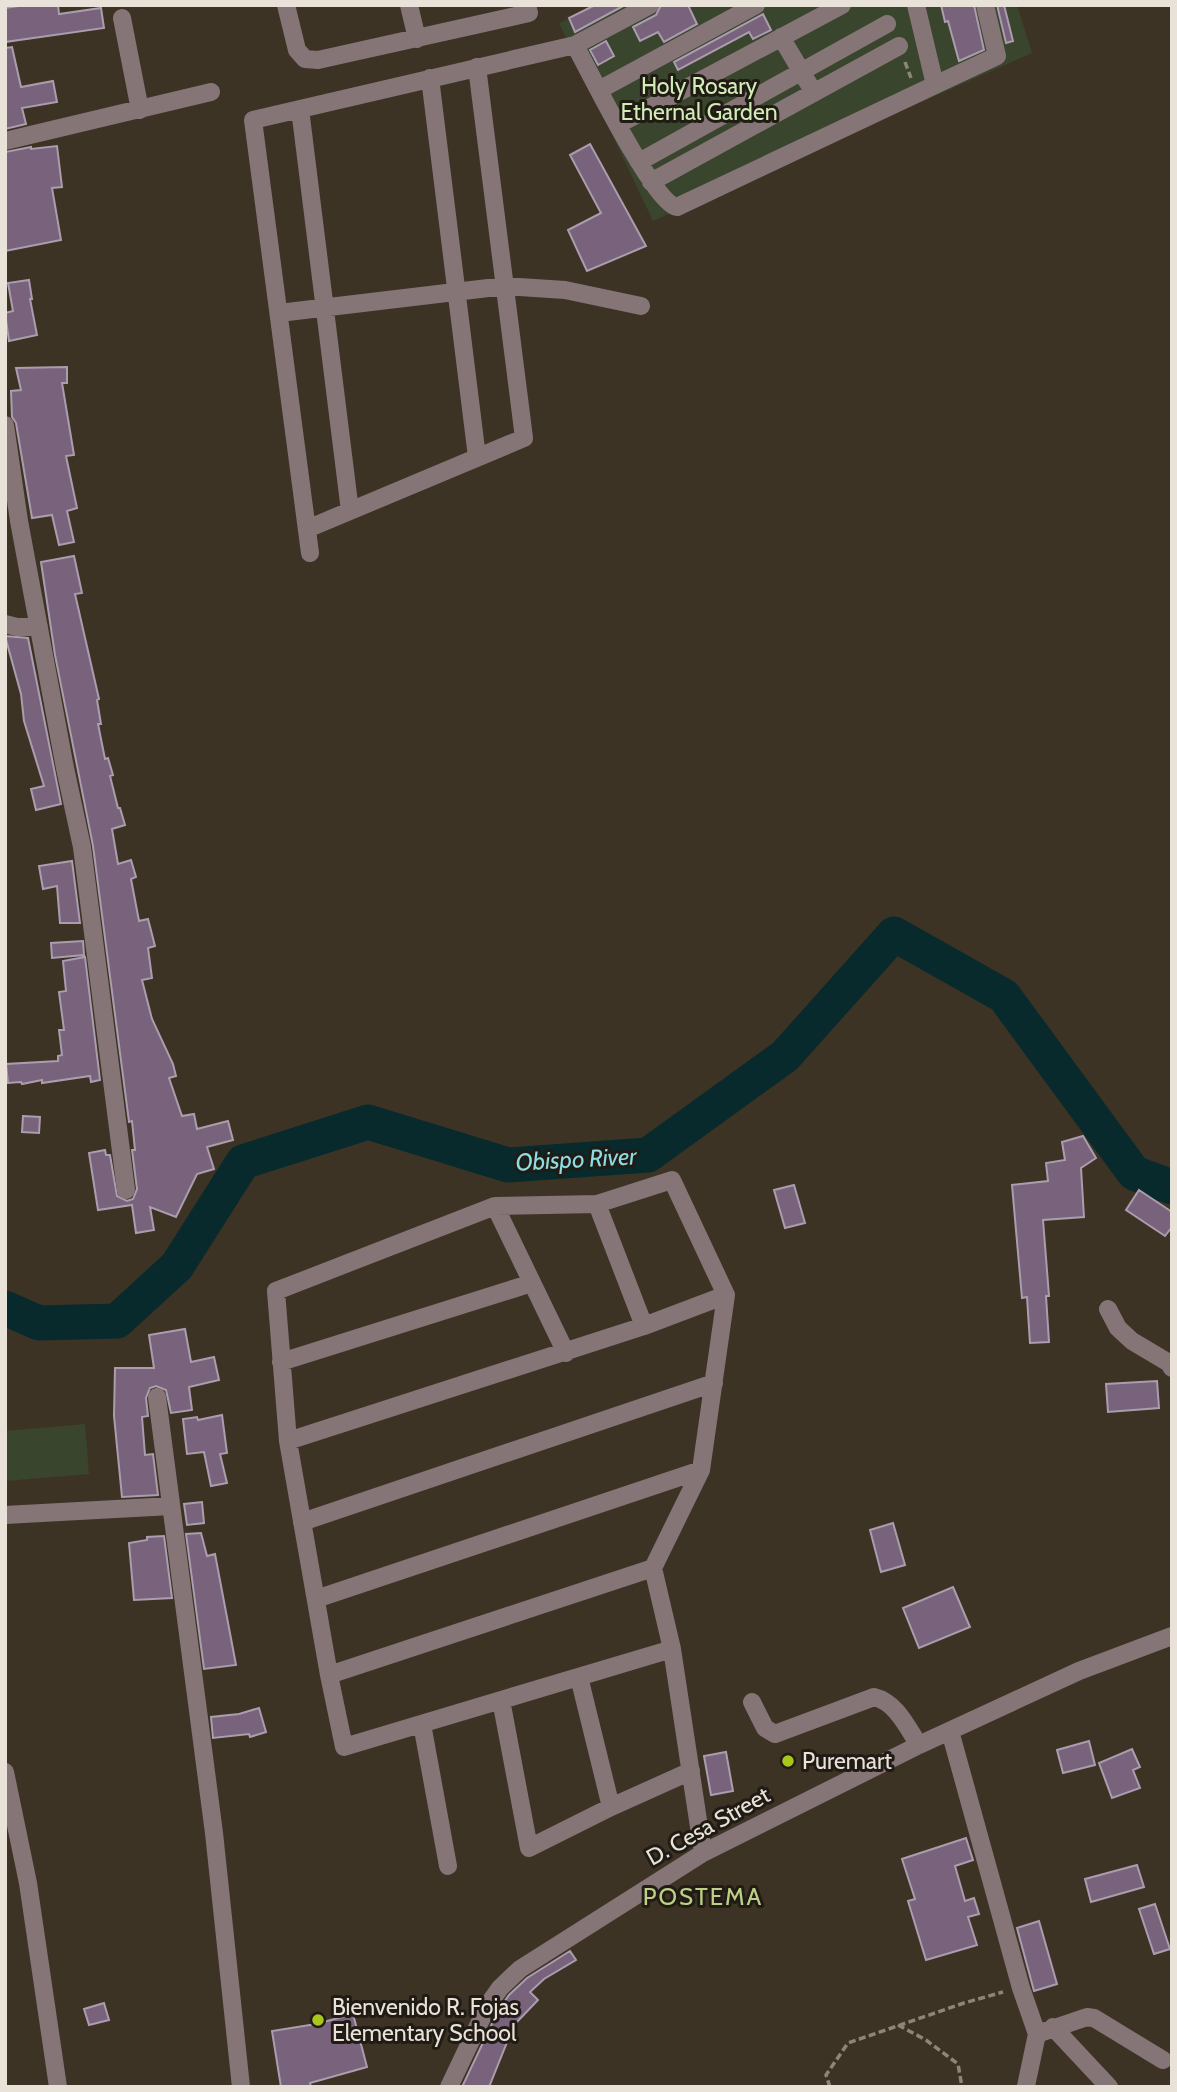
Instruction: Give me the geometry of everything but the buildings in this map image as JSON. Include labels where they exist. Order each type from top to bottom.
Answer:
[{"type":"street","points":[[286,5],[297,50],[305,59],[318,60],[529,13],[527,5]]},
{"type":"street","points":[[409,5],[417,39]]},
{"type":"street","points":[[310,553],[253,120],[575,45],[650,5]]},
{"type":"street","points":[[599,90],[756,5]]},
{"type":"street","points":[[619,124],[842,5]]},
{"type":"street","points":[[916,5],[935,85]]},
{"type":"street","points":[[575,45],[651,182],[668,203],[677,206],[997,56],[985,5]]},
{"type":"street","points":[[122,18],[140,110]]},
{"type":"street","points":[[639,162],[887,24]]},
{"type":"street","points":[[781,37],[814,93]]},
{"type":"street","points":[[651,182],[899,46]]},
{"type":"street","points":[[307,530],[524,438],[477,68]]},
{"type":"street","points":[[430,79],[477,457]]},
{"type":"street","points":[[5,141],[211,92]]},
{"type":"street","points":[[300,109],[350,511]]},
{"type":"street","points":[[279,313],[505,286],[565,290],[641,306]]},
{"type":"street","points":[[5,425],[38,626],[82,847],[125,1190]]},
{"type":"street","points":[[5,624],[17,627],[38,626]]},
{"type":"street","points":[[672,1649],[344,1747],[288,1441],[276,1291],[495,1206],[597,1204],[672,1180],[726,1295],[701,1471],[653,1568],[672,1649],[703,1853]]},
{"type":"street","points":[[597,1204],[643,1326]]},
{"type":"street","points":[[495,1206],[566,1353]]},
{"type":"street","points":[[281,1362],[532,1283]]},
{"type":"street","points":[[288,1441],[566,1353],[726,1295]]},
{"type":"street","points":[[1108,1309],[1118,1328],[1132,1341],[1169,1363],[1172,1368]]},
{"type":"street","points":[[302,1522],[714,1383]]},
{"type":"street","points":[[157,1397],[214,1833],[241,2087]]},
{"type":"street","points":[[316,1599],[701,1471]]},
{"type":"street","points":[[5,1515],[171,1506]]},
{"type":"street","points":[[329,1675],[653,1568]]},
{"type":"street","name":"D. Cesa Street","points":[[449,2087],[488,2005],[500,1988],[520,1969],[703,1853],[919,1745],[1079,1671],[1172,1636]]},
{"type":"street","points":[[579,1677],[611,1807]]},
{"type":"street","points":[[752,1702],[765,1728],[775,1734],[874,1697],[882,1699],[891,1704],[919,1745]]},
{"type":"street","points":[[501,1700],[529,1847],[691,1770]]},
{"type":"street","points":[[422,1724],[447,1866]]},
{"type":"street","points":[[950,1731],[1021,1988],[1045,2031],[1109,2087]]},
{"type":"street","points":[[5,1772],[28,1883],[58,2087]]},
{"type":"street","points":[[1045,2031],[1087,2017],[1094,2018],[1102,2020],[1163,2060]]},
{"type":"street","points":[[1029,2086],[1045,2031]]},
{"type":"path","points":[[830,2087],[826,2075],[848,2043],[964,2003],[1021,1988]]},
{"type":"path","points":[[898,2025],[926,2040],[958,2064],[962,2087]]},
{"type":"green space","name":"Holy Rosary Ethernal Garden","points":[[600,5],[1017,5],[1032,53],[653,221],[559,23]]},
{"type":"green space","points":[[85,1424],[89,1474],[5,1481],[5,1431]]},
{"type":"waterway","name":"Obispo River","points":[[5,1308],[39,1323],[117,1321],[177,1266],[243,1162],[368,1122],[508,1165],[648,1155],[785,1056],[894,934],[1004,996],[1134,1173],[1172,1187]]},
{"type":"place","name":"Puremart","points":[[788,1761]]},
{"type":"place","name":"Bienvenido R. Fojas Elementary School","points":[[318,2020]]},
{"type":"district","name":"POSTEMA","points":[[703,1896]]}]
